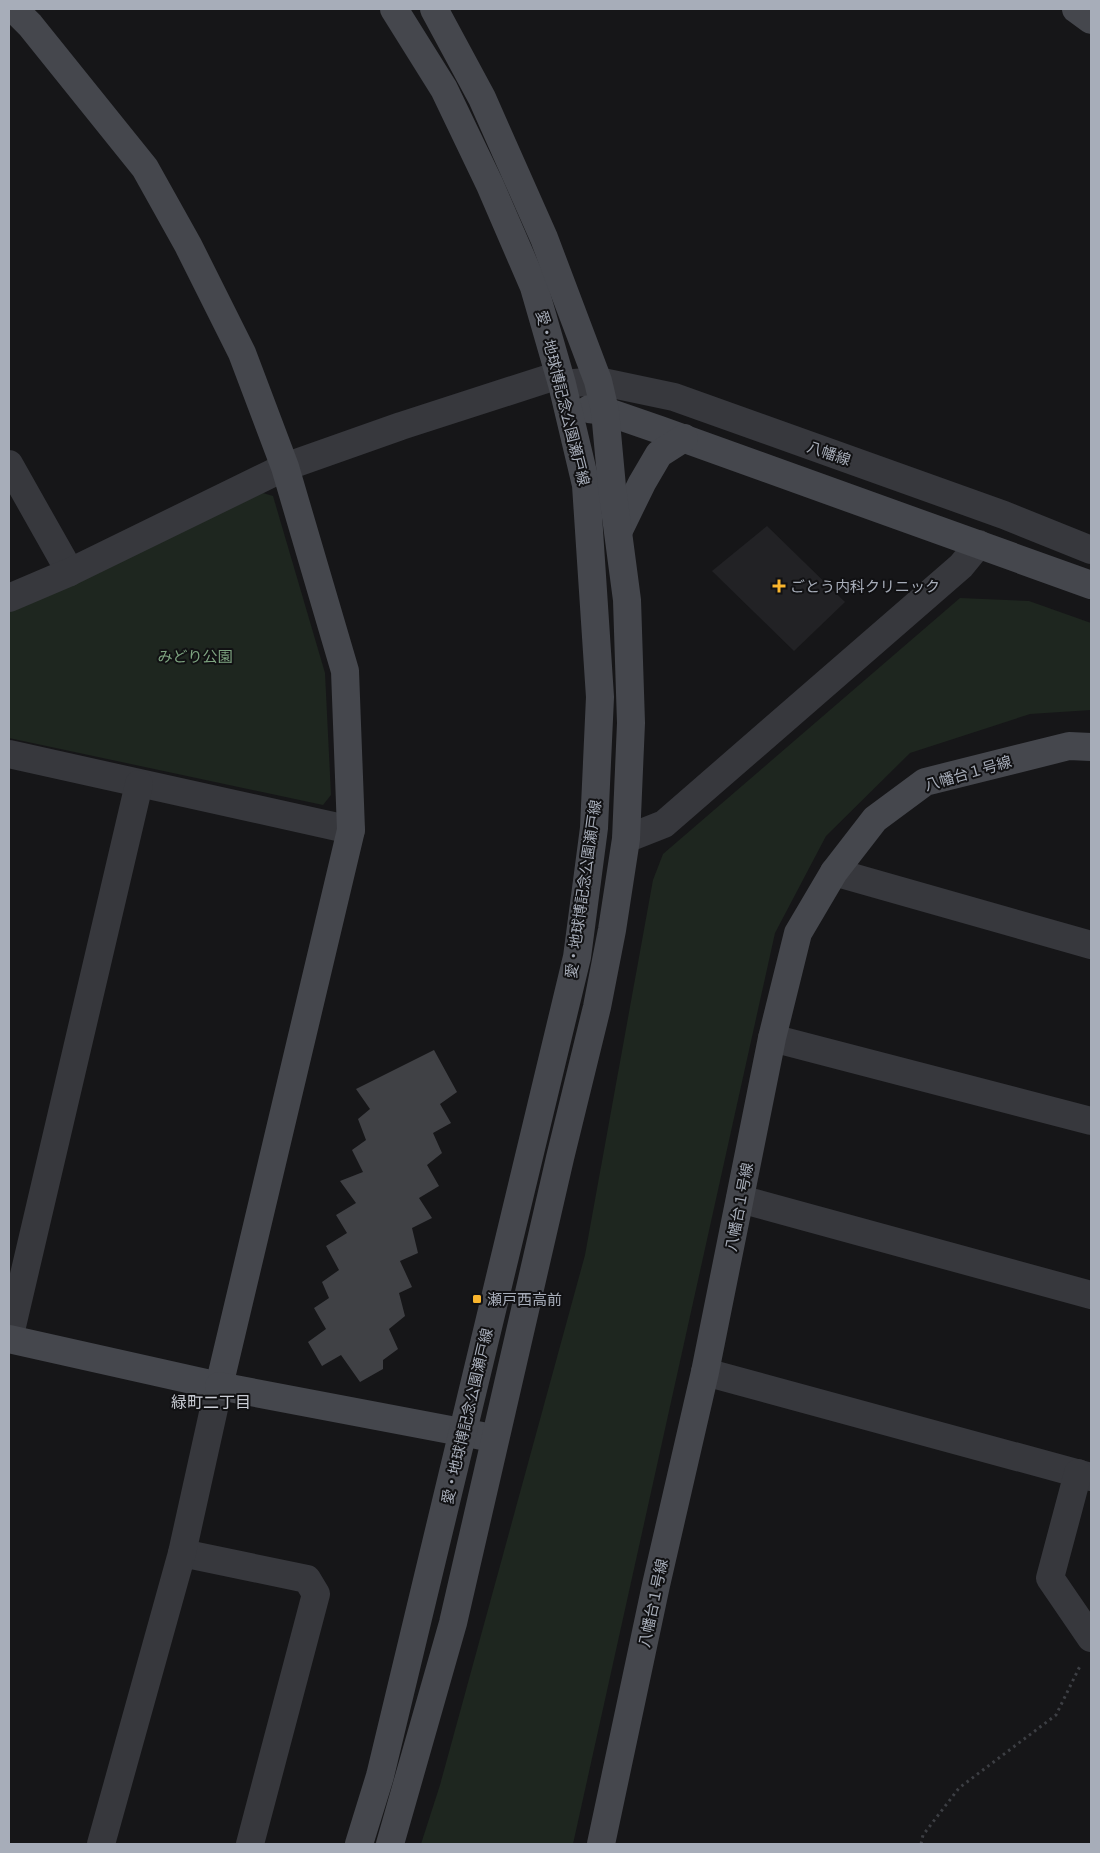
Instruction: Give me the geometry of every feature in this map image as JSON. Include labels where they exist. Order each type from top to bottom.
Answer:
[{"type":"street","points":[[14,9],[30,25],[145,168],[188,245],[242,353],[285,467],[345,672],[351,830],[219,1386],[182,1552],[101,1844]]},
{"type":"street","name":"愛・地球博記念公園瀬戸線","points":[[359,1844],[380,1776],[577,957],[594,828],[600,697],[596,611],[586,485],[563,389],[534,287],[490,185],[444,89],[394,9]]},
{"type":"street","name":"愛・地球博記念公園瀬戸線","points":[[390,1844],[453,1623],[560,1158],[597,1007],[612,930],[626,840],[631,724],[627,600],[612,487],[605,411],[598,380],[544,238],[482,98],[434,9]]},
{"type":"street","name":"八幡線","points":[[9,598],[70,572],[285,467],[402,426],[598,380],[674,397],[1004,515],[1091,550]]},
{"type":"street","points":[[563,389],[605,411],[1091,584]]},
{"type":"street","points":[[619,530],[642,483],[659,454],[684,438]]},
{"type":"street","points":[[9,464],[70,572]]},
{"type":"street","points":[[626,840],[664,824],[961,566],[979,544]]},
{"type":"street","name":"八幡台１号線","points":[[601,1844],[656,1585],[705,1372],[772,1038],[798,933],[834,872],[875,819],[925,782],[1069,746],[1091,747]]},
{"type":"street","points":[[9,754],[351,830]]},
{"type":"street","points":[[139,784],[9,1339],[219,1386],[464,1431],[495,1440]]},
{"type":"street","points":[[834,872],[1091,945]]},
{"type":"street","points":[[772,1038],[1091,1121]]},
{"type":"street","points":[[740,1199],[1091,1294]]},
{"type":"street","points":[[705,1372],[1085,1475],[1050,1578],[1087,1650]]},
{"type":"street","points":[[182,1552],[307,1579],[316,1594],[250,1844]]},
{"type":"path","points":[[920,1844],[923,1835],[959,1788],[1056,1715],[1087,1650]]},
{"type":"shaded area","name":"ごとう内科クリニック","points":[[767,526],[845,602],[794,651],[712,571]]},
{"type":"green space","name":"みどり公園","points":[[263,493],[273,496],[325,673],[331,795],[323,805],[9,738],[9,611]]},
{"type":"green space","points":[[960,598],[1029,601],[1091,623],[1091,710],[1030,714],[910,753],[826,836],[775,933],[573,1844],[421,1844],[440,1785],[585,1255],[653,880],[663,854]]},
{"type":"building","points":[[434,1050],[457,1092],[440,1104],[451,1123],[433,1133],[442,1153],[427,1165],[439,1186],[419,1198],[432,1218],[412,1228],[418,1253],[400,1261],[412,1287],[399,1293],[405,1316],[389,1329],[398,1349],[383,1360],[383,1369],[360,1382],[341,1355],[322,1366],[308,1342],[326,1329],[314,1308],[329,1298],[322,1282],[339,1270],[326,1246],[347,1233],[336,1215],[356,1203],[340,1181],[363,1172],[352,1150],[366,1140],[358,1119],[370,1109],[356,1089]]},
{"type":"place","name":"ごとう内科クリニック","points":[[779,586]]},
{"type":"place","name":"瀬戸西高前","points":[[477,1299]]},
{"type":"district","name":"緑町二丁目","points":[[211,1402]]}]
